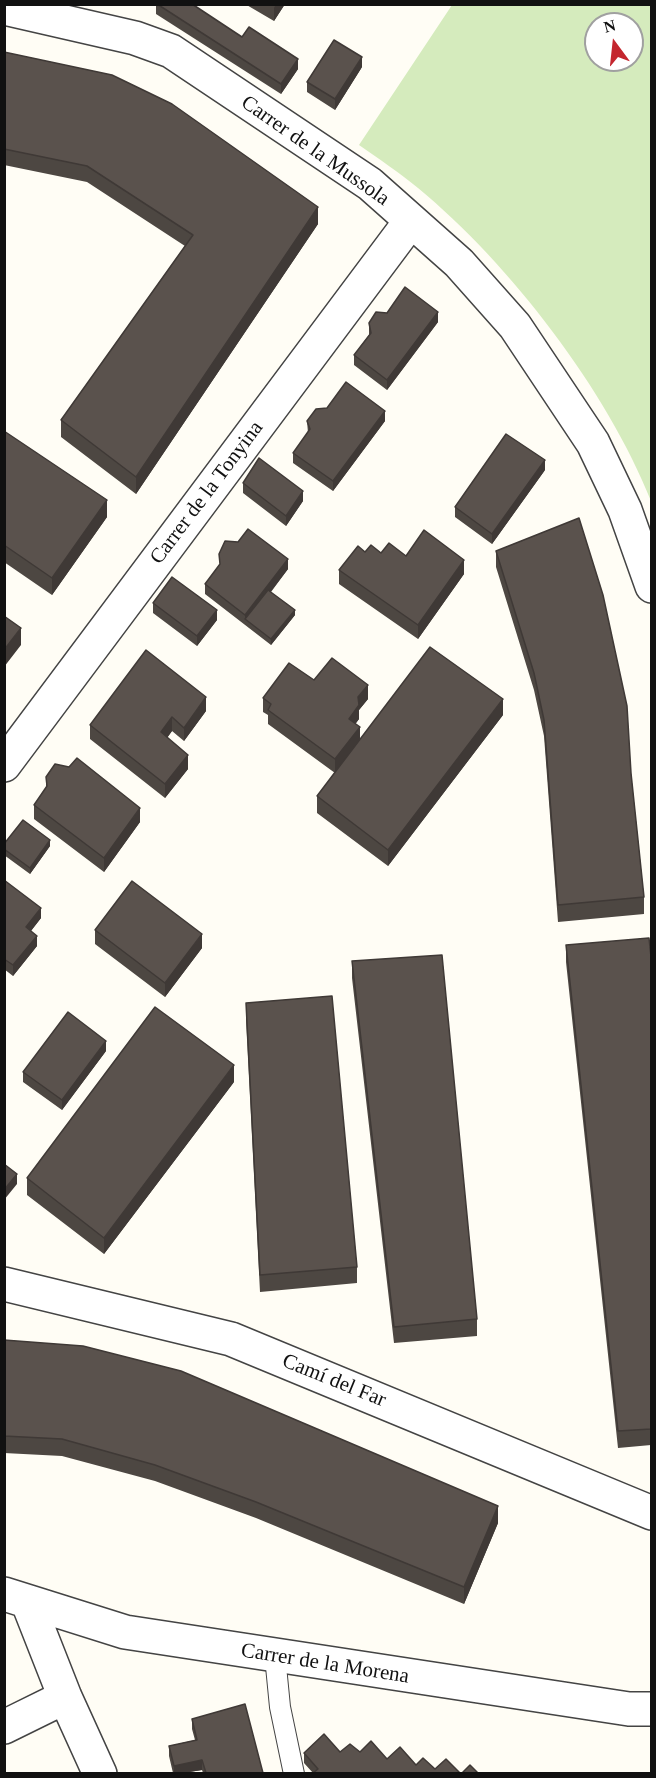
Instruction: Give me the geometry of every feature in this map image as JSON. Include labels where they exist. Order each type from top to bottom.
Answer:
[{"type":"street","name":"Carrer de la Mussola","points":[[4,8],[135,38],[171,51],[370,184],[410,222],[459,263],[514,326],[593,443],[625,510],[651,586]]},
{"type":"street","name":"Carrer de la Tonyina","points":[[4,765],[410,222]]},
{"type":"street","name":"Camí del Far","points":[[4,1284],[231,1339],[651,1513]]},
{"type":"street","name":"Carrer de la Morena","points":[[16,1598],[125,1632],[629,1709],[651,1709]]},
{"type":"street","points":[[16,1598],[100,1773]]},
{"type":"street","points":[[4,1727],[65,1697]]},
{"type":"lane","points":[[275,1656],[280,1707],[294,1773]]},
{"type":"green space","points":[[452,5],[651,5],[651,501],[609,416],[582,373],[521,291],[453,219],[389,166],[359,145]]},
{"type":"building","points":[[157,4],[192,4],[242,37],[249,27],[298,59],[281,84]]},
{"type":"building","points":[[334,40],[362,57],[335,99],[307,82]]},
{"type":"building","points":[[4,52],[112,75],[172,104],[318,207],[136,477],[61,420],[193,235],[87,166],[4,149]]},
{"type":"building","points":[[405,287],[438,312],[387,380],[354,355],[371,333],[369,323],[376,312],[387,313]]},
{"type":"building","points":[[346,382],[385,411],[333,481],[293,453],[310,429],[307,421],[316,409],[327,408]]},
{"type":"building","points":[[4,431],[107,500],[52,578],[4,545]]},
{"type":"building","points":[[506,434],[545,460],[492,534],[455,507]]},
{"type":"building","points":[[259,458],[303,491],[286,516],[243,483]]},
{"type":"building","points":[[579,518],[603,595],[627,706],[631,773],[644,897],[558,905],[544,720],[534,673],[496,551]]},
{"type":"building","points":[[248,529],[288,559],[245,615],[205,584],[220,564],[219,554],[225,541],[238,542]]},
{"type":"building","points":[[424,530],[464,560],[418,625],[339,570],[358,546],[365,552],[371,545],[381,553],[389,543],[406,556]]},
{"type":"building","points":[[172,577],[217,610],[197,636],[153,603]]},
{"type":"building","points":[[268,590],[295,610],[271,639],[245,619]]},
{"type":"building","points":[[4,616],[21,628],[4,650]]},
{"type":"building","points":[[430,647],[503,699],[388,850],[317,796]]},
{"type":"building","points":[[146,650],[206,697],[184,728],[172,717],[161,732],[188,755],[165,784],[90,725]]},
{"type":"building","points":[[332,658],[368,685],[358,697],[359,705],[349,719],[360,727],[335,759],[268,710],[271,704],[263,698],[289,663],[314,680]]},
{"type":"building","points":[[77,758],[140,808],[104,858],[34,805],[47,786],[46,777],[55,764],[69,767]]},
{"type":"building","points":[[23,820],[50,840],[30,868],[4,849],[4,844]]},
{"type":"building","points":[[4,880],[41,908],[26,927],[37,936],[13,965],[4,959]]},
{"type":"building","points":[[132,881],[202,934],[165,983],[95,930]]},
{"type":"building","points":[[649,938],[651,957],[651,1429],[618,1431],[566,945]]},
{"type":"building","points":[[442,955],[477,1319],[394,1327],[352,961]]},
{"type":"building","points":[[332,996],[357,1267],[260,1275],[246,1003]]},
{"type":"building","points":[[155,1007],[234,1065],[104,1238],[27,1178]]},
{"type":"building","points":[[68,1012],[106,1041],[62,1100],[23,1072]]},
{"type":"building","points":[[4,1164],[17,1174],[4,1190]]},
{"type":"building","points":[[4,1340],[83,1346],[181,1371],[498,1506],[464,1587],[256,1502],[155,1465],[62,1439],[4,1436]]},
{"type":"building","points":[[245,1704],[263,1773],[206,1773],[202,1760],[174,1766],[169,1746],[197,1740],[192,1719]]},
{"type":"building","points":[[324,1734],[340,1752],[350,1744],[360,1752],[371,1741],[387,1759],[400,1747],[416,1765],[423,1758],[435,1769],[446,1759],[460,1773],[313,1773],[318,1769],[304,1753]]},
{"type":"building","points":[[470,1765],[478,1773],[462,1773]]}]
